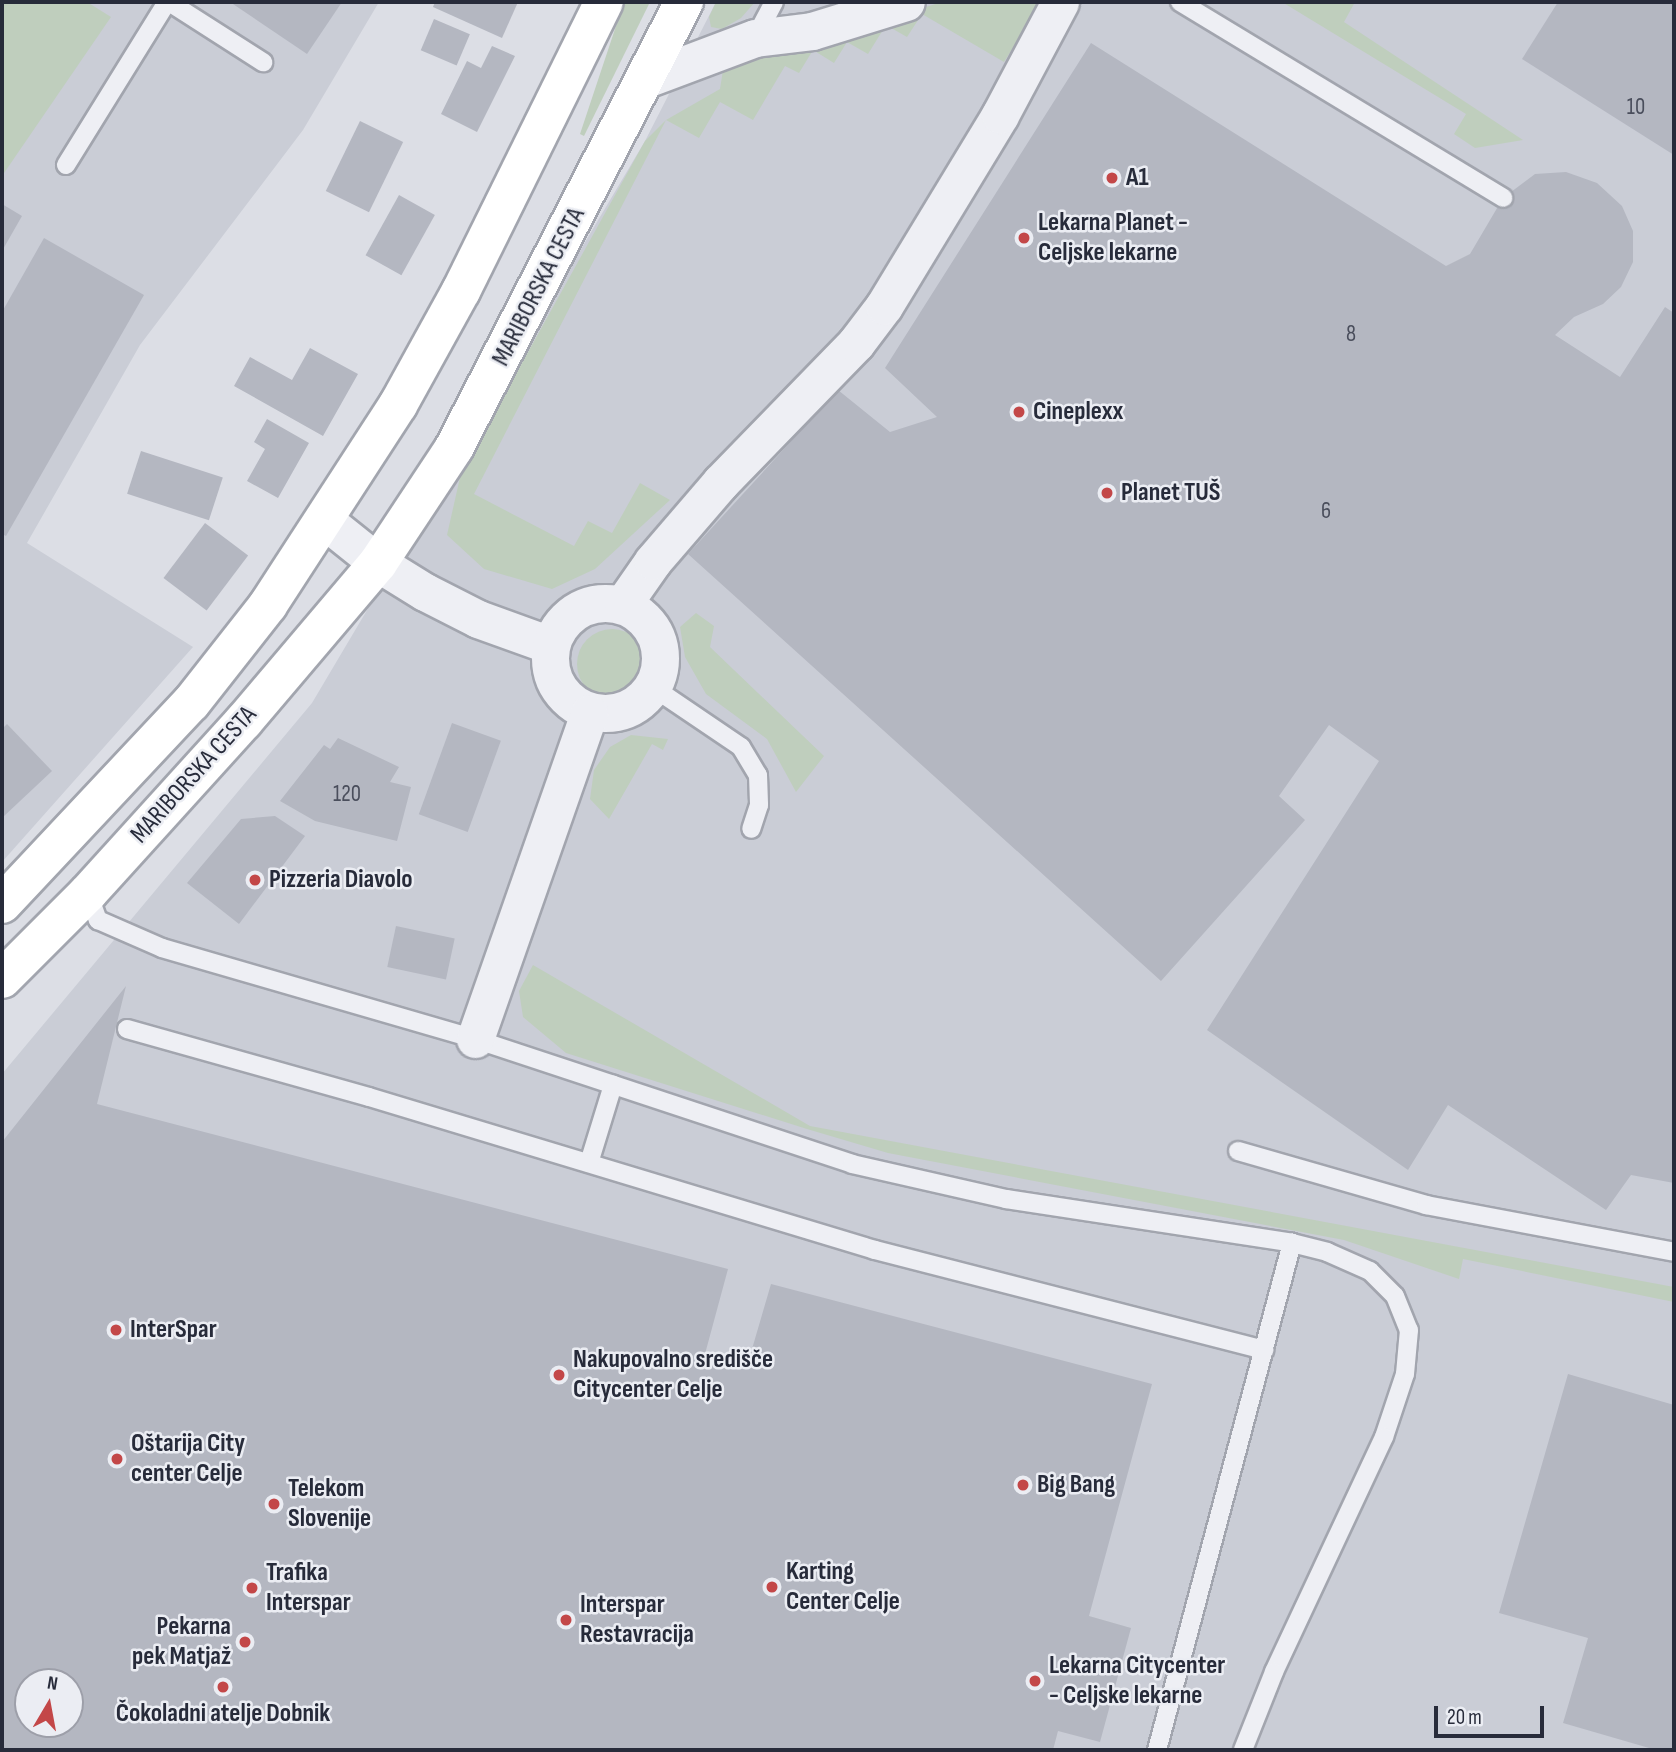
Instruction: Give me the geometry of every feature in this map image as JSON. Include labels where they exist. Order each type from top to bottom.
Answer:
[{"type":"main road","name":"MARIBORSKA CESTA","points":[[2,904],[191,703],[268,605],[398,405],[461,291],[604,2]]},
{"type":"main road","name":"MARIBORSKA CESTA","points":[[2,979],[88,893],[377,563],[454,448],[684,2]]},
{"type":"street","points":[[646,79],[755,37],[813,31],[906,2]]},
{"type":"street","points":[[623,604],[653,561],[720,482],[856,344],[884,306],[1000,115],[1060,2]]},
{"type":"street","points":[[323,519],[377,563],[478,620],[550,645]]},
{"type":"street","points":[[595,603],[623,604],[650,623],[662,658],[654,688],[629,710],[589,713],[563,696],[551,673],[550,645],[568,616],[595,603]]},
{"type":"street","points":[[475,1039],[589,713]]},
{"type":"lane","points":[[66,165],[168,2],[263,62]]},
{"type":"lane","points":[[755,37],[774,2]]},
{"type":"lane","points":[[1180,2],[1503,198]]},
{"type":"lane","points":[[654,688],[741,747],[758,775],[759,805],[751,829]]},
{"type":"lane","points":[[88,893],[99,919],[162,947],[475,1039],[864,1167],[1006,1199],[1292,1243],[1327,1252],[1370,1271],[1395,1296],[1409,1330],[1405,1374],[1384,1437],[1274,1672],[1243,1750]]},
{"type":"lane","points":[[127,1029],[589,1163],[875,1250],[1264,1350]]},
{"type":"lane","points":[[589,1163],[613,1085]]},
{"type":"lane","points":[[1238,1151],[1426,1205],[1674,1252]]},
{"type":"lane","points":[[1157,1750],[1292,1243]]},
{"type":"shaded area","points":[[2,2],[379,2],[303,130],[140,345],[27,543],[193,647],[2,862]]},
{"type":"shaded area","points":[[716,2],[1674,2],[1674,1750],[2,1750],[2,1074],[312,703],[645,141]]},
{"type":"green space","points":[[2,2],[87,2],[111,17],[2,176]]},
{"type":"green space","points":[[624,2],[650,2],[584,136],[580,134]]},
{"type":"green space","points":[[716,2],[755,2],[741,18],[722,29],[711,27],[709,17]]},
{"type":"green space","points":[[942,2],[1037,2],[1038,8],[1004,62],[922,14],[907,37],[886,25],[868,54],[847,42],[834,63],[813,50],[799,73],[785,66],[753,120],[720,102],[699,138],[666,120],[720,89],[723,70]]},
{"type":"green space","points":[[1282,2],[1355,2],[1344,22],[1523,140],[1475,148],[1454,134],[1466,114]]},
{"type":"green space","points":[[666,120],[474,494],[574,546],[588,521],[612,533],[640,483],[670,500],[595,569],[552,589],[484,569],[447,535],[461,473],[645,141]]},
{"type":"green space","points":[[696,613],[714,626],[710,647],[824,756],[796,792],[767,739],[706,694],[685,657],[680,627]]},
{"type":"green space","points":[[619,629],[632,635],[641,644],[645,650],[645,678],[637,689],[626,697],[605,699],[587,689],[579,678],[577,657],[587,639],[598,631]]},
{"type":"green space","points":[[631,735],[668,739],[663,750],[652,744],[609,819],[590,799],[594,770],[610,747]]},
{"type":"green space","points":[[533,965],[810,1126],[1674,1287],[1674,1302],[1463,1259],[1459,1279],[1344,1240],[888,1153],[566,1053],[523,1017],[519,991]]},
{"type":"building","points":[[230,2],[342,2],[307,54]]},
{"type":"building","points":[[435,2],[518,2],[502,38],[433,7]]},
{"type":"building","points":[[1558,2],[1674,2],[1674,155],[1522,59]]},
{"type":"building","points":[[434,19],[470,34],[457,66],[421,50]]},
{"type":"building","name":"Planet TUŠ","points":[[1091,43],[1446,266],[1470,254],[1503,198],[1535,174],[1566,172],[1597,183],[1622,206],[1633,231],[1633,262],[1621,287],[1603,304],[1574,317],[1555,335],[1620,377],[1665,307],[1674,313],[1674,1183],[1631,1175],[1606,1210],[1448,1105],[1408,1170],[1207,1030],[1379,761],[1329,725],[1279,796],[1305,820],[1161,981],[688,554],[838,390],[890,432],[937,417],[885,368]]},
{"type":"building","points":[[492,46],[515,56],[477,132],[441,114],[467,61],[481,68]]},
{"type":"building","points":[[360,121],[403,142],[369,212],[326,191]]},
{"type":"building","points":[[399,195],[435,215],[401,275],[366,255]]},
{"type":"building","points":[[2,204],[22,216],[2,251]]},
{"type":"building","points":[[44,238],[144,295],[6,536],[2,534],[2,312]]},
{"type":"building","points":[[310,348],[358,374],[323,436],[234,386],[250,357],[292,380]]},
{"type":"building","points":[[267,419],[309,443],[278,498],[247,481],[265,449],[254,442]]},
{"type":"building","points":[[141,451],[223,478],[209,520],[127,494]]},
{"type":"building","points":[[205,523],[248,555],[207,611],[163,578]]},
{"type":"building","points":[[452,723],[501,741],[468,832],[419,814]]},
{"type":"building","points":[[7,724],[52,771],[2,818],[2,729]]},
{"type":"building","points":[[338,738],[399,767],[390,782],[411,787],[397,841],[315,821],[280,801],[324,745],[330,749]]},
{"type":"building","points":[[275,816],[305,836],[239,924],[187,883],[241,819]]},
{"type":"building","points":[[396,926],[455,938],[446,980],[387,967]]},
{"type":"building","name":"Nakupovalno središče Citycenter Celje","points":[[126,986],[97,1104],[728,1269],[705,1354],[747,1366],[771,1284],[1152,1384],[1089,1616],[1131,1628],[1100,1742],[1058,1731],[1053,1750],[2,1750],[2,1142]]},
{"type":"building","points":[[1568,1374],[1674,1405],[1674,1750],[1656,1750],[1563,1723],[1588,1638],[1499,1613]]},
{"type":"place","name":"A1","points":[[1112,178]]},
{"type":"place","name":"Lekarna Planet - Celjske lekarne","points":[[1024,238]]},
{"type":"place","name":"Cineplexx","points":[[1019,412]]},
{"type":"place","name":"Planet TUŠ","points":[[1107,493]]},
{"type":"place","name":"Pizzeria Diavolo","points":[[255,880]]},
{"type":"place","name":"InterSpar","points":[[116,1330]]},
{"type":"place","name":"Nakupovalno središče Citycenter Celje","points":[[559,1375]]},
{"type":"place","name":"Oštarija City center Celje","points":[[117,1459]]},
{"type":"place","name":"Big Bang","points":[[1023,1485]]},
{"type":"place","name":"Telekom Slovenije","points":[[274,1504]]},
{"type":"place","name":"Karting Center Celje","points":[[772,1587]]},
{"type":"place","name":"Trafika Interspar","points":[[252,1588]]},
{"type":"place","name":"Interspar Restavracija","points":[[566,1620]]},
{"type":"place","name":"Pekarna pek Matjaž","points":[[245,1642]]},
{"type":"place","name":"Lekarna Citycenter - Celjske lekarne","points":[[1035,1681]]},
{"type":"place","name":"Čokoladni atelje Dobnik","points":[[223,1687]]}]
